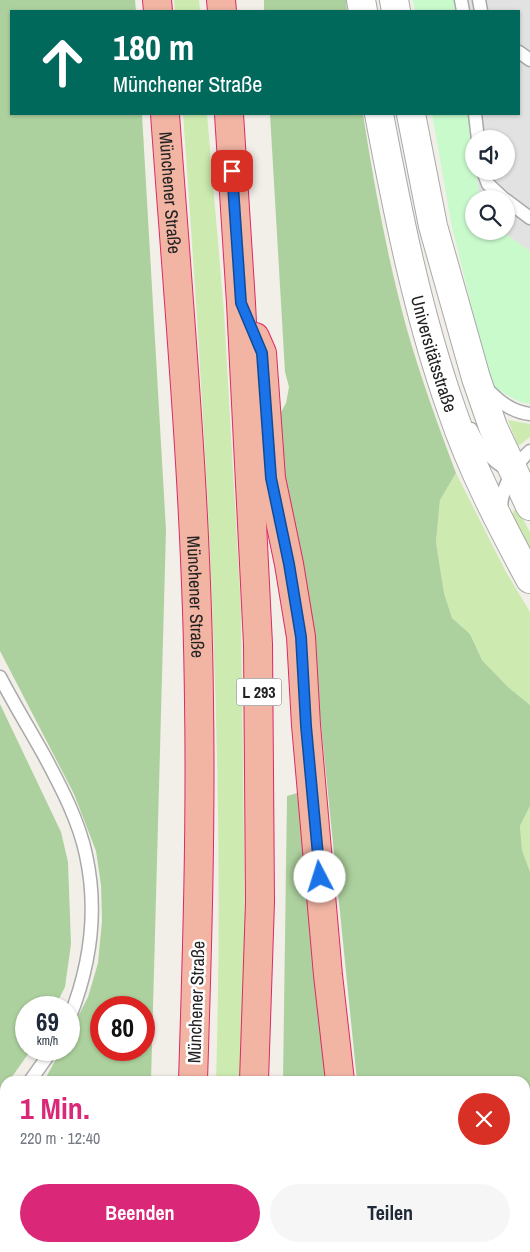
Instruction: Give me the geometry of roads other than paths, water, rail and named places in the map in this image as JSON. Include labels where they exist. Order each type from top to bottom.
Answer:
[{"type":"highway","name":"Münchener Straße","points":[[165,115],[192,504],[199,700],[199,888],[194,1076]]},
{"type":"highway","name":"L 293","points":[[229,115],[241,303],[258,644],[260,902],[254,1076]]},
{"type":"highway","points":[[241,303],[262,353],[271,478],[289,564],[301,637],[308,744],[328,975],[339,1076]]},
{"type":"street","name":"Universitätsstraße","points":[[380,115],[406,244],[436,360],[452,411],[470,458],[504,532],[530,579]]},
{"type":"street","name":"Universitätsstraße","points":[[411,115],[433,226],[476,378],[493,427],[524,466],[530,506]]},
{"type":"lane","points":[[475,115],[477,130]]},
{"type":"lane","points":[[515,207],[530,218]]},
{"type":"lane","points":[[436,360],[450,381],[473,434],[482,448],[501,466],[524,466]]},
{"type":"lane","points":[[476,378],[500,402],[514,410],[530,414]]},
{"type":"lane","points":[[504,532],[502,495],[524,466]]},
{"type":"lane","points":[[0,677],[46,758],[77,825],[86,854],[92,918],[88,960],[78,996]]},
{"type":"lane","points":[[34,1076],[44,1061]]}]
